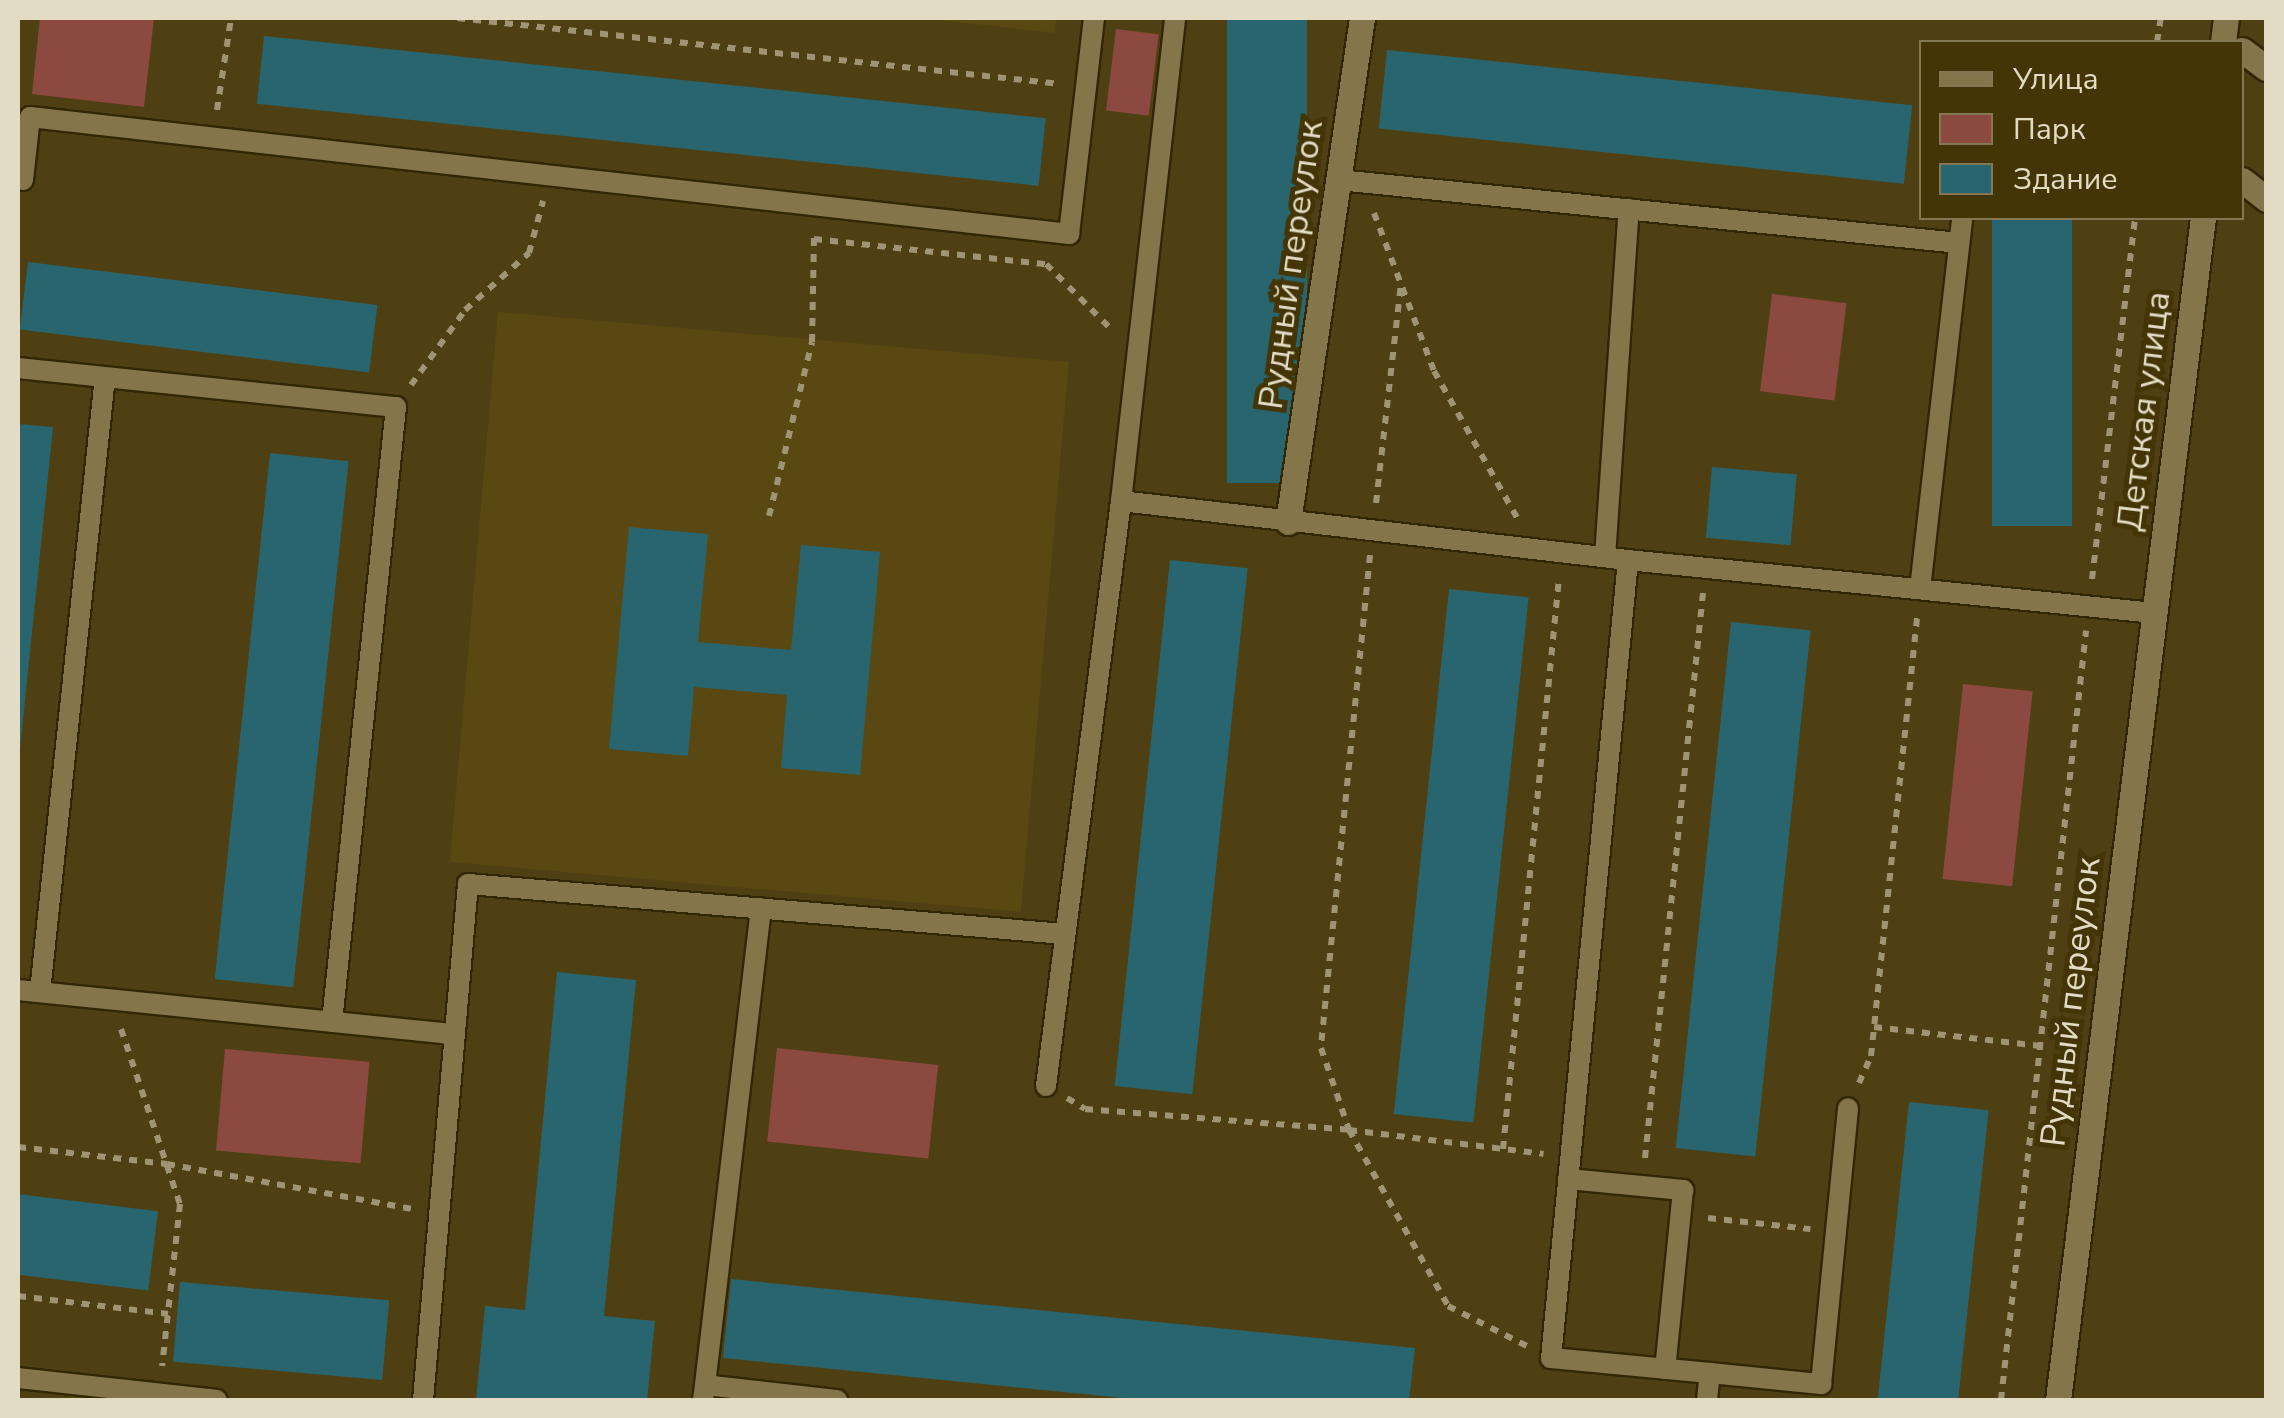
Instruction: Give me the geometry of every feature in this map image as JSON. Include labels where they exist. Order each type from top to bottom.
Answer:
[{"type":"street","name":"Рудный переулок","points":[[1288,522],[1350,182],[1362,18]]},
{"type":"street","points":[[2244,50],[2266,68]]},
{"type":"street","points":[[2244,182],[2266,199]]},
{"type":"street","name":"Детская улица","points":[[2154,612],[2203,220]]},
{"type":"street","name":"Рудный переулок","points":[[2058,1400],[2154,612]]},
{"type":"lane","points":[[23,180],[30,117],[1069,234],[1094,18]]},
{"type":"lane","points":[[1046,1086],[1120,501],[1175,18]]},
{"type":"lane","points":[[1350,182],[1959,243]]},
{"type":"lane","points":[[1605,557],[1628,209]]},
{"type":"lane","points":[[1920,589],[1962,220]]},
{"type":"lane","points":[[18,368],[396,407],[332,1022]]},
{"type":"lane","points":[[40,992],[105,377]]},
{"type":"lane","points":[[1120,501],[1628,560],[2154,612]]},
{"type":"lane","points":[[1628,560],[1550,1358],[1822,1384],[1848,1108]]},
{"type":"lane","points":[[423,1400],[468,884],[1065,934]]},
{"type":"lane","points":[[761,908],[704,1393],[837,1400]]},
{"type":"lane","points":[[18,990],[452,1034]]},
{"type":"lane","points":[[1568,1179],[1683,1190],[1665,1369]]},
{"type":"lane","points":[[1707,1400],[1710,1373]]},
{"type":"lane","points":[[18,1378],[218,1400]]},
{"type":"path","points":[[212,137],[231,18]]},
{"type":"path","points":[[457,18],[1086,87]]},
{"type":"path","points":[[396,407],[464,310],[529,253],[550,176]]},
{"type":"path","points":[[1350,182],[1401,284],[1434,371],[1535,550]]},
{"type":"path","points":[[770,516],[812,342],[815,206]]},
{"type":"path","points":[[2001,1400],[2135,220]]},
{"type":"path","points":[[814,239],[1046,264],[1137,354]]},
{"type":"path","points":[[1401,284],[1321,1048],[1350,1130],[1448,1306],[1550,1358]]},
{"type":"path","points":[[1503,1149],[1561,552]]},
{"type":"path","points":[[1642,1186],[1706,567]]},
{"type":"path","points":[[1848,1108],[1871,1056],[1920,589]]},
{"type":"path","points":[[111,1000],[180,1204],[159,1394]]},
{"type":"path","points":[[1874,1028],[2040,1046]]},
{"type":"path","points":[[1046,1086],[1085,1109],[1350,1130],[1570,1157]]},
{"type":"path","points":[[18,1147],[166,1164],[438,1214]]},
{"type":"path","points":[[1680,1215],[1836,1232]]},
{"type":"path","points":[[18,1296],[168,1314]]},
{"type":"shaded area","points":[[921,18],[1056,18],[1055,33]]},
{"type":"shaded area","points":[[498,312],[1069,362],[1021,912],[450,862]]},
{"type":"green space","points":[[40,18],[154,18],[144,107],[32,94]]},
{"type":"green space","points":[[1116,29],[1159,34],[1149,116],[1106,110]]},
{"type":"green space","points":[[1772,294],[1846,303],[1834,400],[1760,391]]},
{"type":"green space","points":[[1963,684],[2033,691],[2012,886],[1943,879]]},
{"type":"green space","points":[[777,1048],[938,1065],[928,1158],[767,1141]]},
{"type":"green space","points":[[225,1049],[369,1062],[361,1163],[216,1151]]},
{"type":"building","points":[[1227,18],[1307,18],[1307,483],[1227,483]]},
{"type":"building","points":[[264,36],[1046,118],[1039,186],[257,104]]},
{"type":"building","points":[[1387,50],[1912,105],[1904,184],[1379,129]]},
{"type":"building","points":[[1992,220],[2072,220],[2072,526],[1992,526]]},
{"type":"building","points":[[28,262],[377,305],[369,372],[20,329]]},
{"type":"building","points":[[18,424],[53,427],[20,749],[18,749]]},
{"type":"building","points":[[270,453],[349,461],[293,987],[215,979]]},
{"type":"building","points":[[1712,467],[1797,474],[1790,545],[1706,538]]},
{"type":"building","points":[[629,527],[708,534],[698,642],[791,650],[801,545],[880,552],[860,775],[781,768],[787,695],[694,687],[688,756],[609,749]]},
{"type":"building","points":[[1170,560],[1248,568],[1192,1094],[1115,1086]]},
{"type":"building","points":[[1449,589],[1529,597],[1473,1122],[1394,1114]]},
{"type":"building","points":[[1731,622],[1811,630],[1755,1156],[1676,1148]]},
{"type":"building","points":[[557,972],[636,980],[604,1316],[655,1321],[647,1400],[476,1400],[485,1306],[525,1310]]},
{"type":"building","points":[[1909,1102],[1989,1110],[1958,1400],[1878,1400]]},
{"type":"building","points":[[18,1194],[158,1211],[148,1291],[18,1275]]},
{"type":"building","points":[[731,1279],[1415,1348],[1409,1400],[1143,1400],[723,1358]]},
{"type":"building","points":[[180,1282],[389,1300],[382,1380],[173,1362]]}]
